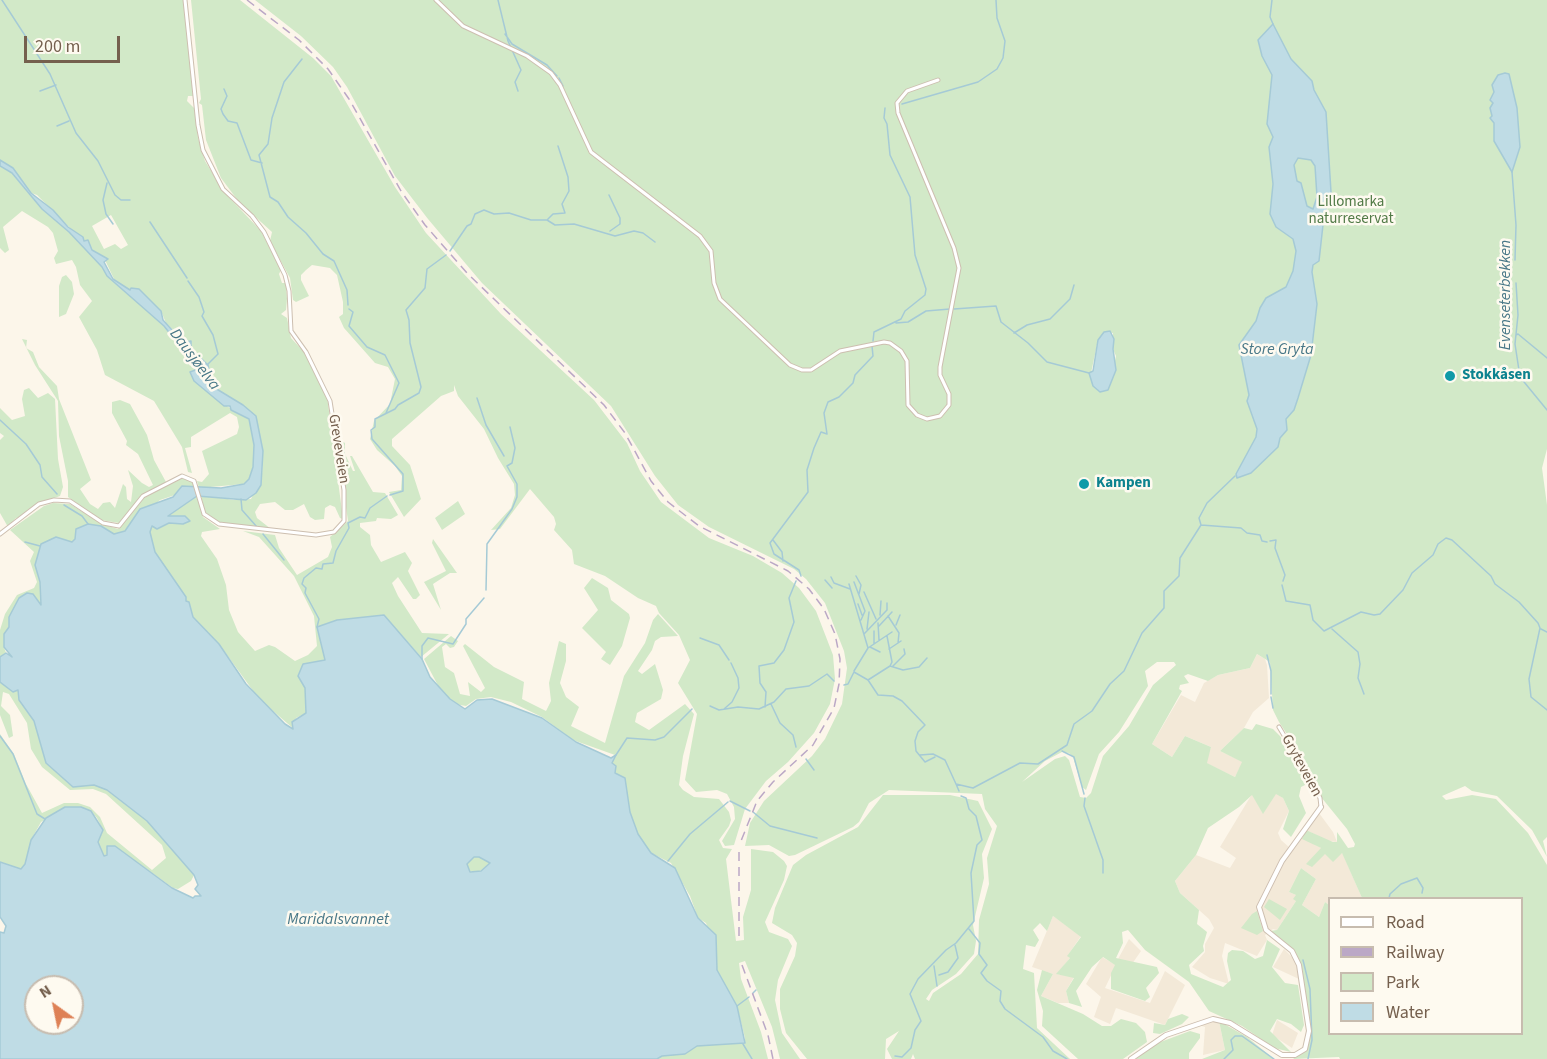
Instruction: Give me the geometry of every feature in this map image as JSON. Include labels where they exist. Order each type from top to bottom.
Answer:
[{"type":"street","name":"Greveveien","points":[[0,534],[46,502],[70,501],[103,523],[116,526],[125,521],[143,496],[168,482],[185,476],[192,479],[197,488],[202,510],[208,519],[232,527],[322,534],[337,530],[346,515],[330,401],[306,352],[291,331],[289,291],[285,275],[264,232],[252,216],[223,189],[203,150],[198,125],[186,0]]},
{"type":"street","points":[[436,0],[463,26],[527,56],[551,73],[560,85],[591,152],[700,236],[711,250],[714,283],[720,299],[790,365],[802,370],[811,370],[840,351],[884,342],[890,343],[899,349],[907,361],[908,405],[917,415],[927,419],[940,416],[949,405],[950,394],[939,373],[958,286],[958,263],[898,113],[897,103],[907,92],[938,80]]},
{"type":"street","name":"Gryteveien","points":[[1279,727],[1320,798],[1321,807]]},
{"type":"street","points":[[1131,1059],[1166,1035],[1213,1019],[1233,1025],[1280,1056],[1301,1052],[1308,1042],[1309,1029],[1298,962],[1292,951],[1266,930],[1260,919],[1259,904],[1282,861],[1321,807]]},
{"type":"shaded area","points":[[1257,654],[1265,659],[1267,665],[1269,698],[1253,712],[1244,728],[1220,751],[1243,762],[1235,777],[1206,763],[1211,747],[1185,736],[1172,757],[1152,744],[1181,695],[1195,702],[1204,683],[1218,675],[1250,668]]},
{"type":"shaded area","points":[[1276,793],[1283,798],[1289,811],[1278,833],[1281,840],[1290,848],[1299,836],[1321,848],[1325,854],[1342,852],[1362,897],[1328,897],[1328,904],[1325,902],[1319,917],[1302,905],[1316,879],[1301,868],[1289,892],[1296,895],[1296,901],[1277,930],[1273,929],[1265,935],[1267,940],[1257,956],[1225,943],[1222,956],[1229,984],[1210,978],[1192,967],[1205,952],[1205,944],[1214,928],[1209,919],[1180,893],[1175,881],[1196,855],[1230,868],[1236,858],[1220,847],[1252,794],[1263,813]]},
{"type":"shaded area","points":[[1319,813],[1333,832],[1337,842],[1328,841],[1306,830]]},
{"type":"shaded area","points":[[1053,916],[1081,936],[1068,955],[1070,958],[1057,974],[1074,977],[1066,991],[1069,1003],[1058,1003],[1041,996],[1053,974],[1032,967]]},
{"type":"shaded area","points":[[1129,939],[1141,951],[1132,964],[1118,959]]},
{"type":"shaded area","points":[[1284,949],[1295,960],[1299,979],[1273,967]]},
{"type":"shaded area","points":[[1102,957],[1116,965],[1105,988],[1150,1003],[1165,971],[1185,985],[1165,1025],[1116,1008],[1110,1024],[1094,1017],[1101,997],[1086,984]]},
{"type":"shaded area","points":[[1277,1020],[1298,1033],[1292,1048],[1272,1035]]},
{"type":"shaded area","points":[[1219,1021],[1225,1050],[1203,1055],[1205,1027],[1199,1025]]},
{"type":"green space","points":[[0,0],[184,0],[193,96],[188,96],[187,101],[195,109],[198,138],[205,161],[224,192],[261,231],[281,270],[279,274],[282,283],[286,283],[287,299],[286,310],[281,314],[287,318],[291,338],[304,352],[327,396],[343,519],[340,518],[335,507],[330,505],[325,508],[324,519],[315,520],[310,517],[304,504],[293,510],[285,510],[275,502],[260,504],[255,512],[257,518],[271,529],[221,524],[205,514],[201,495],[234,500],[251,499],[262,475],[263,451],[258,428],[243,405],[215,388],[208,365],[166,323],[161,311],[137,289],[132,292],[114,279],[105,260],[37,195],[31,193],[0,160]],"holes":[[[111,215],[128,245],[121,249],[115,244],[104,249],[92,226]]]},
{"type":"green space","points":[[191,0],[240,0],[313,58],[331,76],[395,187],[426,233],[501,314],[594,400],[627,443],[640,471],[661,502],[709,538],[753,556],[782,573],[799,588],[816,611],[833,655],[835,679],[830,704],[814,733],[788,762],[766,781],[745,809],[734,845],[725,846],[722,841],[735,819],[734,807],[727,794],[717,790],[696,792],[685,780],[697,714],[678,683],[690,660],[679,635],[659,613],[656,606],[638,598],[605,576],[574,564],[572,550],[554,530],[556,524],[554,517],[530,489],[500,529],[491,530],[511,508],[515,495],[514,484],[484,429],[458,396],[454,385],[454,391],[441,396],[392,439],[392,446],[410,465],[421,499],[404,517],[389,492],[401,490],[402,476],[395,466],[377,450],[370,439],[374,421],[390,404],[395,379],[388,367],[375,363],[344,328],[339,317],[343,314],[343,302],[337,275],[330,268],[312,265],[306,270],[301,275],[301,280],[309,296],[296,302],[293,300],[290,278],[270,241],[272,232],[239,202],[221,178],[206,140],[202,105],[199,103],[201,99]]},
{"type":"green space","name":"Lillomarka naturreservat","points":[[255,0],[1547,0],[1547,449],[1542,468],[1547,505],[1547,837],[1543,841],[1547,857],[1532,830],[1497,796],[1472,791],[1465,786],[1442,796],[1446,800],[1472,795],[1496,799],[1528,833],[1547,865],[1547,1059],[1340,1059],[1339,1057],[1293,1059],[1307,1049],[1311,1033],[1301,964],[1293,951],[1270,931],[1277,930],[1296,901],[1293,899],[1296,895],[1289,892],[1301,868],[1316,879],[1302,905],[1319,917],[1325,902],[1328,904],[1328,1035],[1523,1035],[1523,897],[1362,897],[1342,853],[1333,862],[1325,854],[1312,867],[1306,864],[1321,848],[1302,839],[1306,830],[1333,842],[1337,842],[1337,832],[1348,848],[1354,847],[1355,844],[1347,829],[1321,797],[1300,754],[1279,722],[1273,710],[1270,662],[1257,654],[1250,668],[1218,675],[1208,681],[1188,674],[1184,676],[1189,683],[1180,685],[1179,689],[1182,691],[1152,744],[1172,757],[1185,736],[1211,747],[1207,763],[1235,777],[1242,762],[1220,751],[1244,728],[1252,730],[1256,724],[1273,729],[1280,736],[1306,776],[1309,783],[1301,787],[1299,796],[1306,813],[1291,837],[1283,829],[1289,811],[1283,798],[1276,794],[1263,814],[1252,795],[1239,807],[1208,828],[1196,855],[1175,881],[1180,893],[1199,910],[1197,924],[1207,932],[1204,951],[1189,965],[1191,974],[1223,987],[1231,980],[1227,961],[1228,953],[1232,950],[1243,951],[1255,959],[1263,956],[1267,940],[1280,949],[1272,967],[1285,983],[1298,985],[1304,1025],[1301,1032],[1291,1024],[1277,1019],[1270,1031],[1291,1052],[1274,1048],[1242,1026],[1209,1011],[1189,982],[1145,950],[1128,930],[1122,932],[1123,943],[1116,958],[1157,967],[1159,973],[1146,988],[1150,997],[1145,1001],[1111,989],[1111,973],[1115,965],[1103,957],[1092,967],[1076,991],[1082,1007],[1069,1003],[1066,991],[1074,978],[1056,974],[1070,958],[1067,956],[1081,937],[1053,916],[1047,931],[1040,923],[1033,930],[1039,940],[1035,947],[1026,945],[1023,969],[1034,973],[1037,1028],[1070,1059],[915,1059],[913,1054],[911,1059],[892,1059],[887,1049],[899,1031],[886,1039],[885,1059],[807,1059],[786,1033],[780,1009],[780,989],[795,956],[797,943],[792,935],[772,923],[775,908],[793,865],[806,855],[858,827],[883,795],[950,795],[978,801],[992,829],[982,854],[984,878],[973,925],[976,941],[974,954],[956,974],[932,990],[926,999],[929,1001],[933,993],[961,974],[978,954],[979,920],[989,884],[987,858],[997,826],[985,809],[982,794],[889,790],[869,803],[859,822],[853,827],[795,855],[789,856],[769,845],[745,846],[750,823],[764,801],[812,756],[825,739],[842,704],[847,668],[844,651],[825,603],[806,579],[794,569],[709,527],[678,505],[655,476],[611,406],[482,283],[428,219],[395,176],[347,87],[333,67],[301,36]],"holes":[[[1104,332],[1113,333],[1113,349],[1116,356],[1109,387],[1100,392],[1092,383],[1091,373],[1098,340]],[[1157,662],[1174,662],[1176,665],[1153,685],[1129,726],[1103,756],[1091,793],[1086,798],[1080,797],[1069,760],[1065,756],[1055,759],[1022,782],[1045,761],[1062,752],[1069,753],[1073,757],[1082,787],[1086,790],[1099,754],[1119,732],[1148,686],[1145,671]]]},
{"type":"green space","points":[[0,166],[12,173],[42,209],[69,232],[102,267],[107,276],[164,326],[192,358],[198,369],[196,371],[200,384],[218,401],[249,419],[254,445],[253,466],[249,479],[244,484],[199,488],[197,481],[202,482],[209,474],[202,451],[237,434],[239,427],[237,417],[230,413],[191,437],[191,447],[185,448],[192,473],[188,472],[182,447],[154,401],[105,375],[97,350],[79,317],[92,301],[80,285],[72,260],[56,264],[54,258],[58,251],[53,233],[48,227],[22,211],[3,227],[9,250],[5,253],[0,248]]},
{"type":"green space","points":[[66,275],[72,282],[74,294],[66,314],[59,317],[59,286],[62,277]]},
{"type":"green space","points":[[27,348],[33,352],[39,367],[57,386],[59,399],[91,480],[80,489],[90,504],[98,509],[103,503],[110,502],[115,508],[123,484],[126,487],[127,499],[131,502],[133,486],[128,470],[142,483],[149,487],[153,485],[138,454],[126,445],[127,441],[112,413],[112,402],[120,400],[130,404],[147,435],[154,460],[166,482],[139,498],[119,523],[101,520],[68,497],[68,481],[59,436],[58,401]]},
{"type":"green space","points":[[29,388],[38,398],[48,393],[55,399],[58,459],[63,487],[60,496],[35,505],[22,517],[16,518],[8,527],[0,513],[0,440],[4,436],[0,433],[0,408],[12,420],[25,416],[22,399],[24,390]]},
{"type":"green space","points":[[336,437],[345,443],[345,454],[353,471],[355,471],[350,456],[373,492],[385,493],[398,515],[391,519],[377,518],[376,521],[360,523],[360,527],[370,535],[371,545],[381,562],[405,552],[412,563],[408,571],[420,595],[413,599],[398,577],[392,583],[398,596],[422,633],[449,634],[421,657],[384,615],[317,627],[325,660],[305,688],[306,713],[296,718],[294,729],[259,699],[219,644],[193,617],[183,593],[155,552],[150,532],[152,526],[173,522],[185,516],[168,516],[197,496],[203,517],[220,529],[202,532],[201,536],[217,559],[226,585],[229,610],[238,632],[255,651],[269,645],[295,661],[308,655],[317,646],[314,616],[294,576],[259,537],[243,531],[275,535],[279,548],[297,575],[328,557],[332,547],[330,537],[348,521]]},
{"type":"green space","points":[[181,478],[190,480],[195,486],[182,486],[178,494],[160,500],[125,532],[114,534],[110,531],[76,532],[72,542],[56,537],[41,544],[35,565],[40,583],[41,607],[37,601],[11,619],[4,647],[6,653],[0,657],[0,630],[5,614],[17,595],[34,588],[37,582],[30,561],[34,552],[10,530],[44,506],[53,503],[70,504],[102,524],[118,529],[144,498]]},
{"type":"green space","points":[[458,501],[465,514],[442,530],[435,518]]},
{"type":"green space","points":[[433,539],[457,573],[450,573],[433,584],[441,610],[424,582],[446,571],[432,543]]},
{"type":"green space","points":[[592,578],[608,588],[611,600],[629,614],[630,618],[622,646],[610,665],[601,659],[606,652],[582,628],[598,610],[584,588]]},
{"type":"green space","points":[[658,614],[678,636],[661,637],[655,641],[652,650],[638,671],[642,674],[655,664],[663,690],[661,699],[637,713],[635,722],[649,730],[685,704],[694,714],[683,756],[679,785],[694,797],[719,799],[729,812],[731,820],[729,826],[719,840],[723,848],[732,849],[726,859],[736,941],[744,940],[743,917],[751,890],[751,849],[773,852],[787,866],[784,880],[765,922],[769,932],[788,939],[792,946],[778,980],[775,1000],[782,1033],[800,1059],[780,1059],[772,1027],[745,961],[739,963],[741,979],[761,1032],[768,1059],[657,1059],[662,1056],[685,1054],[697,1046],[745,1042],[745,1038],[737,1006],[717,970],[717,953],[706,923],[698,918],[690,896],[671,863],[651,853],[638,834],[630,812],[625,779],[609,773],[615,755],[573,740],[542,717],[511,702],[491,697],[476,699],[466,706],[455,704],[443,695],[424,659],[451,636],[458,641],[454,647],[450,648],[446,644],[442,647],[445,667],[454,673],[460,694],[470,696],[468,682],[481,692],[485,688],[463,646],[465,644],[494,667],[524,682],[522,699],[546,711],[551,701],[549,683],[559,641],[566,644],[566,661],[560,683],[566,697],[579,707],[571,726],[605,743],[624,676],[645,643],[653,620]]},
{"type":"green space","points":[[0,682],[18,690],[19,700],[34,720],[46,763],[73,787],[94,785],[107,790],[147,821],[194,875],[191,881],[178,889],[173,888],[116,847],[104,856],[99,850],[98,843],[103,830],[91,811],[81,807],[65,807],[41,822],[31,840],[25,864],[21,869],[0,862],[0,734],[14,754],[26,784],[42,813],[64,803],[78,803],[90,807],[100,817],[107,833],[152,870],[166,858],[162,845],[106,794],[93,789],[70,790],[42,767],[31,749],[27,723],[9,694],[3,692],[1,706],[10,715],[13,736],[9,738],[0,715]]},
{"type":"green space","points":[[474,857],[490,863],[480,871],[469,871],[467,864]]},
{"type":"green space","points":[[1269,899],[1287,909],[1280,920],[1264,907]]},
{"type":"green space","points":[[1257,911],[1263,931],[1257,935],[1241,928]]},
{"type":"green space","points":[[1042,970],[1053,974],[1041,996],[1083,1014],[1102,1026],[1111,1026],[1121,1019],[1136,1023],[1145,1032],[1147,1042],[1123,1059],[1078,1059],[1042,1026],[1043,1011],[1037,990]]},
{"type":"green space","points":[[1182,1014],[1189,1017],[1182,1024],[1160,1034],[1153,1033],[1154,1023],[1165,1025],[1168,1019]]},
{"type":"green space","points":[[1219,1021],[1247,1037],[1274,1059],[1202,1059],[1225,1050]]},
{"type":"green space","points":[[1190,1031],[1200,1034],[1200,1038],[1189,1053],[1189,1059],[1136,1059],[1155,1044]]},
{"type":"water","name":"Store Gryta","points":[[1273,24],[1291,59],[1312,81],[1314,90],[1326,112],[1331,192],[1324,216],[1319,261],[1313,265],[1317,304],[1311,355],[1298,398],[1294,410],[1286,419],[1287,430],[1280,438],[1278,447],[1251,473],[1237,478],[1236,474],[1256,437],[1257,429],[1247,401],[1249,395],[1239,345],[1256,321],[1266,298],[1286,287],[1293,271],[1296,251],[1293,239],[1276,227],[1270,214],[1273,184],[1269,147],[1273,137],[1267,124],[1272,75],[1262,56],[1258,40]],"holes":[[[1298,158],[1311,160],[1315,166],[1317,197],[1313,209],[1307,206],[1301,183],[1297,181],[1294,165]]]},
{"type":"water","points":[[1509,74],[1517,108],[1520,147],[1512,172],[1494,141],[1494,123],[1490,118],[1492,116],[1490,108],[1493,103],[1490,100],[1494,92],[1492,85],[1498,75]]},
{"type":"water","name":"Maridalsvannet","points":[[0,160],[13,168],[31,193],[53,210],[68,227],[83,237],[84,241],[88,240],[92,250],[108,259],[104,262],[113,279],[130,290],[131,288],[139,289],[161,311],[163,320],[172,330],[185,342],[191,341],[191,349],[208,365],[215,388],[256,416],[263,451],[261,485],[256,493],[246,500],[197,496],[168,516],[185,516],[190,521],[183,524],[169,523],[157,529],[152,526],[150,532],[155,552],[186,597],[186,601],[189,602],[193,617],[219,644],[246,684],[285,724],[293,729],[292,722],[306,713],[305,688],[298,676],[303,664],[325,660],[317,627],[337,620],[384,615],[422,659],[430,677],[450,699],[465,709],[477,700],[492,699],[542,718],[576,742],[611,758],[616,755],[612,763],[616,766],[615,773],[625,778],[630,812],[638,834],[651,853],[675,868],[698,918],[716,935],[717,970],[737,1006],[745,1043],[697,1046],[685,1054],[662,1056],[657,1059],[0,1059],[0,932],[4,933],[6,926],[0,917],[0,862],[21,869],[25,864],[31,840],[46,818],[65,807],[81,807],[91,811],[103,830],[98,842],[104,856],[107,855],[107,846],[115,846],[172,888],[193,898],[201,896],[195,889],[198,885],[194,875],[147,821],[107,790],[94,785],[73,787],[46,763],[34,721],[19,700],[18,690],[13,692],[0,682],[0,657],[6,653],[12,657],[4,647],[4,634],[9,627],[9,617],[19,598],[27,593],[33,594],[41,605],[40,582],[35,565],[41,544],[56,537],[72,542],[75,539],[76,529],[88,524],[101,526],[114,534],[125,531],[140,509],[173,497],[182,486],[221,488],[244,484],[249,479],[253,467],[254,445],[249,419],[231,410],[230,406],[224,406],[194,381],[190,372],[198,369],[164,326],[107,276],[102,267],[69,232],[42,209],[12,173],[0,166]],"holes":[[[474,857],[490,863],[481,871],[470,872],[467,864]]]},
{"type":"water","points":[[1110,331],[1114,339],[1116,370],[1108,390],[1100,392],[1093,386],[1089,373],[1093,371],[1098,340],[1104,332]]},
{"type":"waterway","points":[[2,0],[50,74],[76,133],[98,161],[115,195],[121,200],[130,200]]},
{"type":"waterway","points":[[498,0],[508,41],[521,70],[515,82],[518,91]]},
{"type":"waterway","points":[[902,104],[978,82],[997,69],[1003,58],[1005,41],[997,18],[996,0]]},
{"type":"waterway","points":[[1272,0],[1270,17],[1273,24]]},
{"type":"waterway","points":[[505,34],[512,44],[547,65],[557,76]]},
{"type":"waterway","points":[[302,59],[284,82],[272,118],[268,144],[259,155],[270,197],[278,202],[288,217],[306,233],[323,254],[334,261],[347,290],[348,305]]},
{"type":"waterway","points":[[559,78],[563,86]]},
{"type":"waterway","points":[[40,91],[56,85]]},
{"type":"waterway","points":[[224,89],[227,96],[221,109],[223,114],[228,121],[237,123],[251,160],[262,163]]},
{"type":"waterway","points":[[873,341],[874,332],[901,319],[905,311],[925,295],[926,289],[915,255],[910,197],[890,155],[887,124],[884,118],[885,108]]},
{"type":"waterway","points":[[57,126],[69,121]]},
{"type":"waterway","points":[[548,219],[553,214],[565,213],[562,204],[569,191],[568,177],[558,146]]},
{"type":"waterway","name":"Evenseterbekken","points":[[1512,172],[1516,225],[1515,260]]},
{"type":"waterway","points":[[107,183],[103,200],[106,214],[113,224]]},
{"type":"waterway","points":[[609,195],[620,218],[620,224],[610,231]]},
{"type":"waterway","points":[[450,251],[467,226],[471,224],[475,214],[484,210],[494,214],[509,213],[531,220],[547,220],[555,225],[574,224],[615,236],[634,231],[643,233],[655,242]]},
{"type":"waterway","points":[[150,222],[187,278]]},
{"type":"waterway","points":[[390,495],[403,491],[403,474],[372,439],[371,430],[375,427],[375,419],[419,393],[421,387],[410,343],[406,310],[425,288],[427,269],[446,255]]},
{"type":"waterway","name":"Dausjøelva","points":[[188,281],[199,297],[204,312],[202,316],[213,335],[218,354],[207,365]]},
{"type":"waterway","name":"Evenseterbekken","points":[[1516,283],[1518,315],[1515,344],[1520,377],[1547,410]]},
{"type":"waterway","points":[[1014,333],[1027,325],[1050,319],[1070,299],[1074,285]]},
{"type":"waterway","points":[[954,309],[996,306],[1001,322],[1028,343],[1047,362],[1089,373]]},
{"type":"waterway","points":[[349,309],[353,312],[349,326],[367,347],[385,355],[399,383],[386,413]]},
{"type":"waterway","points":[[896,323],[908,322],[926,311],[950,309]]},
{"type":"waterway","points":[[1516,335],[1518,334],[1547,358]]},
{"type":"waterway","points":[[801,576],[799,570],[774,554],[770,543],[808,492],[807,470],[814,448],[821,432],[827,434],[824,413],[828,402],[839,397],[853,383],[855,375],[873,356],[872,346]]},
{"type":"waterway","points":[[477,398],[486,425],[504,456]]},
{"type":"waterway","points":[[0,420],[26,444],[40,465],[42,477],[57,494]]},
{"type":"waterway","points":[[486,590],[487,544],[512,509],[517,497],[517,484],[507,466],[512,463],[515,448],[510,427]]},
{"type":"waterway","points":[[920,755],[933,754],[945,760],[956,784],[973,788],[1020,763],[1038,764],[1067,745],[1074,724],[1092,711],[1110,684],[1124,671],[1142,633],[1164,608],[1164,591],[1179,576],[1180,558],[1201,525],[1199,518],[1207,503],[1235,476]]},
{"type":"waterway","points":[[317,627],[319,619],[305,593],[306,588],[302,584],[304,578],[316,568],[322,569],[323,564],[333,563],[336,551],[349,528],[348,523],[360,517],[365,518],[370,508],[387,496]]},
{"type":"waterway","points":[[241,499],[242,510],[257,527]]},
{"type":"waterway","points":[[64,505],[82,516],[88,524]]},
{"type":"waterway","points":[[1201,525],[1241,528],[1247,533],[1260,535],[1262,541],[1267,542]]},
{"type":"waterway","points":[[263,534],[284,560]]},
{"type":"waterway","points":[[1282,585],[1286,601],[1310,605],[1313,620],[1324,631],[1361,612],[1380,614],[1403,590],[1412,573],[1433,555],[1438,544],[1446,538],[1452,540],[1491,576],[1495,584],[1519,602],[1538,623],[1540,628],[1529,679],[1531,697],[1547,710]]},
{"type":"waterway","points":[[773,540],[782,552],[783,561]]},
{"type":"waterway","points":[[1270,541],[1276,540],[1275,548],[1285,575],[1283,581]]},
{"type":"waterway","points":[[25,542],[40,546]]},
{"type":"waterway","points":[[856,576],[861,585],[859,594]]},
{"type":"waterway","points":[[831,577],[834,583],[850,589]]},
{"type":"waterway","points":[[825,580],[832,588]]},
{"type":"waterway","points":[[765,707],[766,692],[760,683],[759,666],[774,663],[784,650],[794,622],[789,598],[796,581]]},
{"type":"waterway","points":[[854,582],[865,611],[861,620]]},
{"type":"waterway","points":[[849,584],[868,648]]},
{"type":"waterway","points":[[864,592],[876,619]]},
{"type":"waterway","points":[[422,659],[422,646],[428,638],[453,644],[466,624],[466,619],[484,598]]},
{"type":"waterway","points":[[880,615],[881,601]]},
{"type":"waterway","points":[[864,634],[887,610],[887,603]]},
{"type":"waterway","points":[[858,604],[862,615]]},
{"type":"waterway","points":[[867,629],[869,612]]},
{"type":"waterway","points":[[879,626],[892,612]]},
{"type":"waterway","points":[[896,625],[900,615]]},
{"type":"waterway","points":[[888,616],[899,633],[898,643]]},
{"type":"waterway","points":[[878,623],[879,640]]},
{"type":"waterway","points":[[1332,629],[1358,652],[1360,664],[1358,678],[1364,694]]},
{"type":"waterway","points":[[1541,629],[1547,632]]},
{"type":"waterway","points":[[874,631],[874,644]]},
{"type":"waterway","points":[[854,671],[868,648],[892,632]]},
{"type":"waterway","points":[[887,636],[892,662],[890,666]]},
{"type":"waterway","points":[[700,638],[719,645],[729,660]]},
{"type":"waterway","points":[[889,649],[901,641]]},
{"type":"waterway","points":[[870,647],[880,652]]},
{"type":"waterway","points":[[893,666],[905,654],[904,649]]},
{"type":"waterway","points":[[1267,655],[1271,671],[1271,694]]},
{"type":"waterway","points":[[868,680],[890,666],[903,670],[919,667],[927,658]]},
{"type":"waterway","points":[[724,709],[732,702],[739,688],[738,678],[731,663]]},
{"type":"waterway","points":[[844,685],[848,684],[854,672],[868,680],[878,695],[893,696],[902,701],[925,725],[918,732],[915,741],[916,751],[925,762],[935,757]]},
{"type":"waterway","points":[[710,706],[719,710],[738,707],[759,709],[774,702],[786,689],[809,686],[827,674],[834,681]]},
{"type":"waterway","points":[[1271,697],[1273,708]]},
{"type":"waterway","points":[[771,704],[780,723],[793,735],[796,747]]},
{"type":"waterway","points":[[616,755],[627,738],[655,740],[664,737],[692,709]]},
{"type":"waterway","points":[[0,736],[13,754],[37,814],[45,819]]},
{"type":"waterway","points":[[1062,751],[1074,757],[1084,794]]},
{"type":"waterway","points":[[806,759],[814,770]]},
{"type":"waterway","points":[[956,784],[959,791]]},
{"type":"waterway","points":[[895,1056],[902,1057],[911,1048],[915,1030],[921,1021],[910,994],[918,979],[956,943],[974,921],[971,873],[977,845],[982,840],[976,816],[969,809],[966,798],[961,796]]},
{"type":"waterway","points":[[1085,798],[1084,806],[1103,860],[1103,873]]},
{"type":"waterway","points":[[730,801],[750,811]]},
{"type":"waterway","points":[[668,861],[690,834],[728,802]]},
{"type":"waterway","points":[[753,812],[770,826],[817,838]]},
{"type":"waterway","points":[[1389,897],[1401,884],[1417,878],[1423,888],[1422,893]]},
{"type":"waterway","points":[[969,929],[980,943],[979,954],[987,965],[981,973],[987,981],[1001,991],[1000,1001],[1005,1009],[1043,1037],[1053,1051],[1067,1059]]},
{"type":"waterway","points":[[939,975],[948,972],[958,958],[955,945]]},
{"type":"waterway","points":[[1303,960],[1310,989],[1312,1040],[1308,1059]]},
{"type":"waterway","points":[[934,966],[937,986]]},
{"type":"waterway","points":[[753,993],[756,990]]},
{"type":"waterway","points":[[737,1006],[749,997]]},
{"type":"waterway","points":[[1224,1059],[1233,1050],[1231,1040],[1235,1036],[1242,1036],[1274,1059]]},
{"type":"waterway","points":[[743,1044],[752,1059]]},
{"type":"railway","points":[[247,0],[299,40],[328,69],[349,99],[401,191],[425,225],[467,273],[604,405],[625,433],[651,481],[668,502],[699,526],[788,571],[809,589],[824,609],[835,634],[840,659],[839,684],[834,708],[813,745],[773,782],[757,801],[741,841]]},
{"type":"railway","points":[[739,852],[739,938]]},
{"type":"railway","points":[[742,965],[768,1035],[773,1059]]},
{"type":"place","name":"Stokkåsen","points":[[1450,376]]},
{"type":"place","name":"Kampen","points":[[1084,484]]}]
